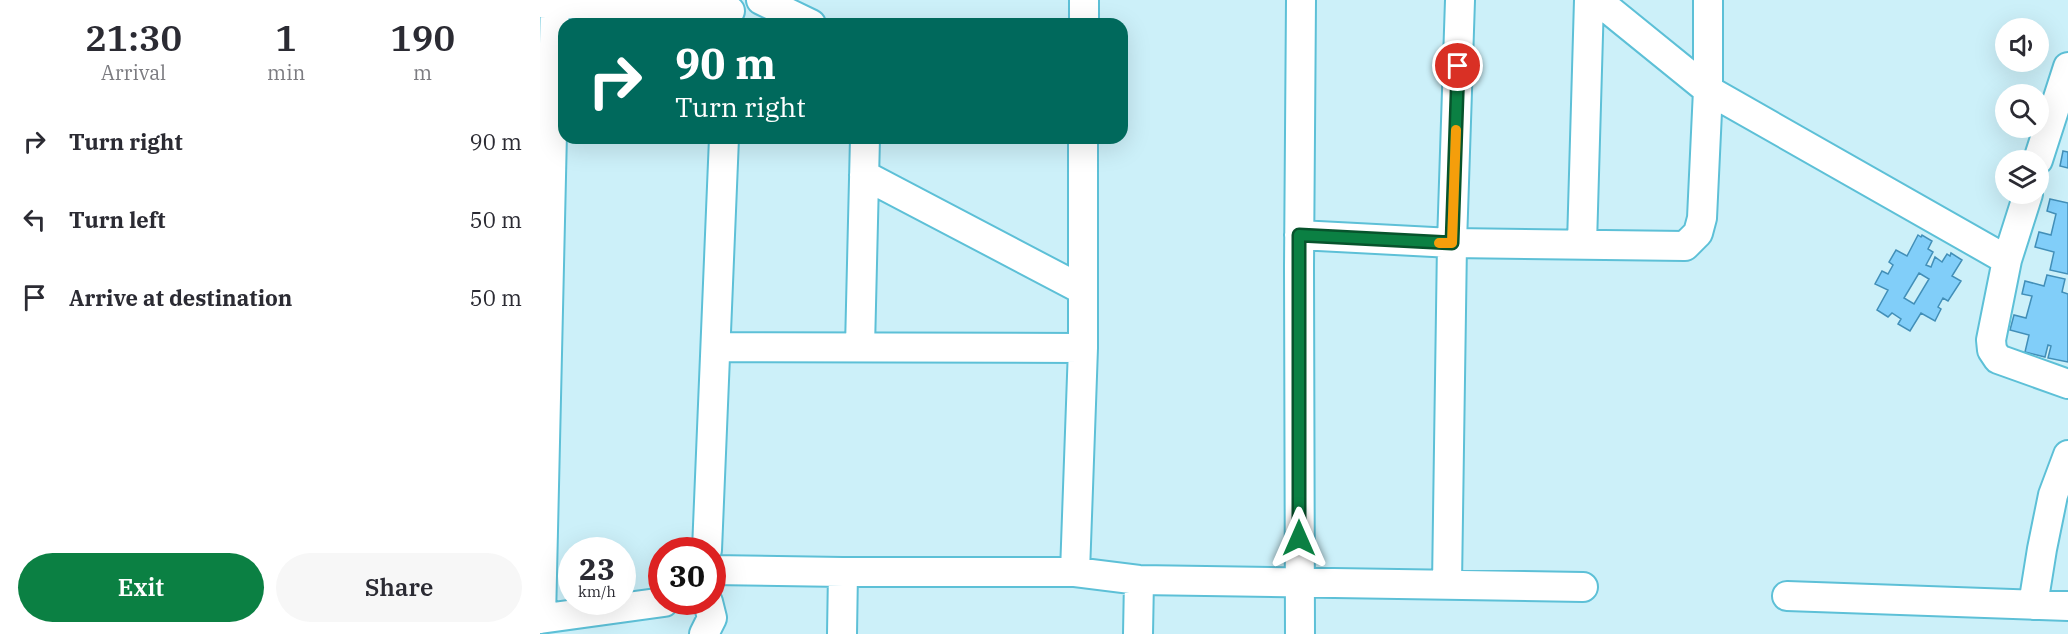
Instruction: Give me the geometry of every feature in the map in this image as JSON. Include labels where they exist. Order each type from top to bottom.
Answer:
[{"type":"street","points":[[761,0],[798,18]]},
{"type":"street","points":[[1084,0],[1084,18]]},
{"type":"street","points":[[1300,634],[1301,0]]},
{"type":"street","points":[[1447,584],[1452,243],[1460,0]]},
{"type":"street","points":[[1582,244],[1589,0]]},
{"type":"street","points":[[1597,0],[1708,90],[2007,260]]},
{"type":"street","points":[[1299,235],[1452,243],[1685,246],[1698,233],[1702,218],[1708,90],[1708,0]]},
{"type":"street","points":[[648,604],[540,619],[550,2],[730,12]]},
{"type":"street","points":[[2041,150],[2068,67]]},
{"type":"street","points":[[708,537],[724,144]]},
{"type":"street","points":[[860,347],[865,144]]},
{"type":"street","points":[[1075,572],[1083,348],[1078,144]]},
{"type":"street","points":[[864,175],[1083,290]]},
{"type":"street","points":[[2025,204],[2007,260],[1991,340],[1992,350],[1998,359],[2068,384]]},
{"type":"street","points":[[716,347],[1083,348]]},
{"type":"street","points":[[2034,605],[2053,495],[2068,455]]},
{"type":"street","points":[[726,570],[1075,572],[1138,580],[1583,587]]},
{"type":"street","points":[[842,634],[843,572]]},
{"type":"street","points":[[1138,580],[1138,634]]},
{"type":"street","points":[[1787,596],[2068,606]]},
{"type":"building","points":[[2063,151],[2068,152],[2068,168],[2060,166]]},
{"type":"building","points":[[2050,199],[2068,203],[2068,274],[2050,270],[2054,252],[2035,247],[2039,232],[2051,235],[2056,214],[2047,211]]},
{"type":"building","points":[[1918,235],[1921,237],[1922,235],[1932,241],[1928,249],[1933,252],[1926,265],[1931,267],[1935,257],[1942,262],[1947,254],[1950,256],[1951,253],[1962,260],[1952,276],[1961,281],[1948,301],[1943,298],[1935,321],[1921,313],[1910,331],[1898,324],[1901,319],[1892,313],[1888,317],[1877,310],[1888,290],[1875,284],[1882,271],[1888,274],[1893,265],[1889,262],[1896,250],[1907,256]],"holes":[[[1919,273],[1929,279],[1914,304],[1904,298]]]},
{"type":"building","points":[[2047,275],[2065,279],[2062,292],[2068,294],[2068,362],[2048,358],[2051,346],[2048,345],[2045,357],[2025,352],[2029,335],[2010,330],[2014,315],[2026,318],[2032,296],[2022,294],[2025,281],[2044,286]]},
{"type":"slow traffic","points":[[1439,243],[1452,243],[1456,130]]},
{"type":"route","points":[[1299,538],[1299,235],[1452,243],[1458,66]]}]
